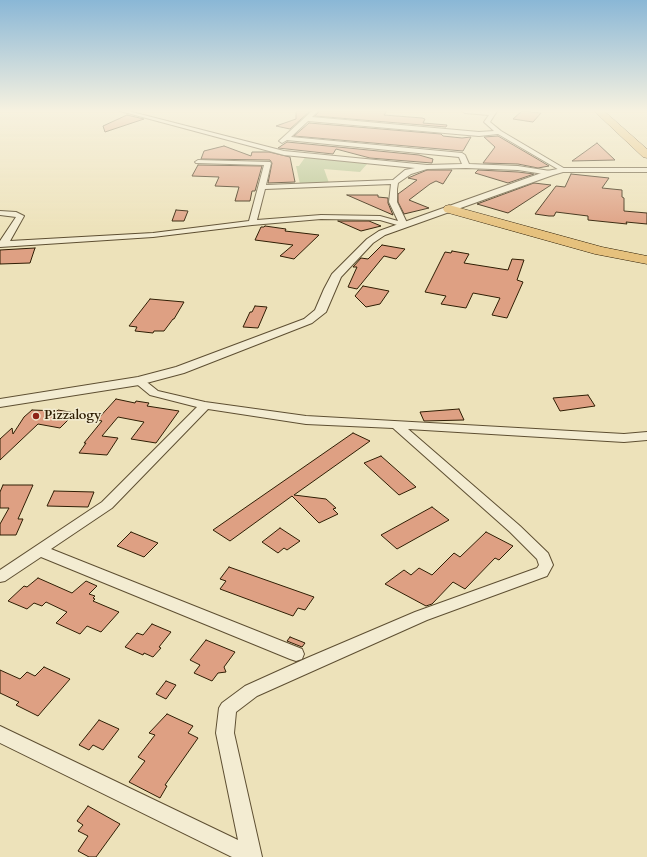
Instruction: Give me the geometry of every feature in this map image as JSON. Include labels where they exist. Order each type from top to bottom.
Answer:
[{"type":"highway","points":[[453,208],[600,251],[647,260]]},
{"type":"street","points":[[280,151],[427,167],[466,166],[518,168],[550,173]]},
{"type":"street","points":[[420,151],[462,155],[466,166]]},
{"type":"street","points":[[531,151],[563,170]]},
{"type":"street","points":[[198,162],[268,163],[252,223]]},
{"type":"street","points":[[404,225],[394,202],[392,189],[395,182],[408,172],[427,167]]},
{"type":"street","points":[[0,402],[139,381],[180,370],[308,320],[320,312],[336,276],[360,251],[382,233],[550,173],[563,170],[647,170]]},
{"type":"street","points":[[262,187],[395,182]]},
{"type":"street","points":[[0,213],[16,214],[20,216],[2,244]]},
{"type":"street","points":[[2,244],[153,235],[252,223],[341,216],[380,218],[404,225]]},
{"type":"street","points":[[139,381],[154,393],[205,405],[306,420],[624,438],[647,436]]},
{"type":"street","points":[[0,577],[107,505],[205,405]]},
{"type":"street","points":[[244,853],[225,733],[228,708],[251,691],[312,663],[422,616],[542,572],[546,565],[544,557],[515,529],[396,425]]},
{"type":"street","points":[[41,550],[296,654]]},
{"type":"street","points":[[0,734],[244,853]]},
{"type":"green space","points":[[306,156],[368,163],[360,172],[324,169],[329,183],[300,184],[296,166],[299,166]]},
{"type":"building","points":[[204,151],[237,151],[251,156],[252,152],[269,152],[290,157],[295,182],[268,183],[272,163],[270,160],[201,159]]},
{"type":"building","points":[[305,151],[335,151],[333,154]]},
{"type":"building","points":[[344,151],[378,151],[419,155],[433,159],[432,163],[370,158]]},
{"type":"building","points":[[492,151],[523,151],[549,166],[538,168],[518,164],[483,163]]},
{"type":"building","points":[[586,151],[605,151],[615,160],[572,161]]},
{"type":"building","points":[[198,165],[262,166],[255,191],[252,191],[250,201],[235,201],[239,187],[215,186],[219,177],[192,176]]},
{"type":"building","points":[[427,170],[452,170],[443,184],[436,181],[409,200],[429,208],[404,214],[398,202],[398,194],[417,180],[408,178]]},
{"type":"building","points":[[478,170],[534,174],[508,183],[475,173]]},
{"type":"building","points":[[571,174],[609,178],[602,188],[622,190],[622,197],[624,198],[624,211],[647,213],[647,224],[626,222],[627,224],[588,220],[588,216],[556,212],[554,216],[535,214],[556,186],[565,187]]},
{"type":"building","points":[[534,183],[551,185],[508,213],[477,204]]},
{"type":"building","points":[[347,195],[378,195],[378,197],[388,198],[388,203],[393,215]]},
{"type":"building","points":[[176,210],[188,211],[184,221],[172,221]]},
{"type":"building","points":[[338,221],[369,221],[381,226],[361,231]]},
{"type":"building","points":[[265,226],[286,229],[285,231],[319,235],[294,259],[280,256],[293,245],[255,240],[261,227]]},
{"type":"building","points":[[382,245],[405,249],[396,259],[384,256],[357,289],[348,287],[357,267],[353,267],[361,258],[368,259]]},
{"type":"building","points":[[35,248],[30,263],[0,264],[0,250]]},
{"type":"building","points":[[452,251],[469,254],[464,263],[508,270],[512,259],[524,260],[517,280],[523,282],[507,318],[492,315],[500,298],[473,293],[466,308],[441,304],[446,296],[425,292],[445,252],[451,253]]},
{"type":"building","points":[[363,286],[389,291],[380,304],[366,307],[355,296]]},
{"type":"building","points":[[150,299],[184,302],[174,319],[164,331],[154,331],[153,333],[135,331],[137,327],[129,326]]},
{"type":"building","points":[[255,306],[267,307],[258,328],[243,327],[250,312],[252,312]]},
{"type":"building","points":[[588,395],[595,406],[560,411],[553,398]]},
{"type":"building","points":[[116,399],[135,403],[136,401],[149,403],[147,406],[179,411],[156,443],[131,439],[144,422],[118,417],[102,436],[118,438],[107,455],[79,453],[86,443],[84,443],[102,421],[97,420]]},
{"type":"building","points":[[459,409],[464,420],[424,421],[420,412]]},
{"type":"building","points":[[32,410],[58,410],[75,413],[60,428],[38,424],[0,460],[0,439],[12,428],[13,434],[24,417]]},
{"type":"building","points":[[353,433],[370,441],[294,495],[326,499],[336,508],[333,509],[338,514],[319,523],[292,496],[230,541],[213,530]]},
{"type":"building","points":[[381,456],[416,487],[399,495],[364,463]]},
{"type":"building","points":[[3,485],[33,485],[18,519],[23,519],[16,535],[0,535],[0,524],[9,508],[0,508],[0,492]]},
{"type":"building","points":[[54,491],[94,492],[88,507],[47,506]]},
{"type":"building","points":[[432,507],[449,520],[397,549],[381,535]]},
{"type":"building","points":[[280,528],[300,541],[287,550],[284,548],[278,553],[262,542]]},
{"type":"building","points":[[131,532],[158,543],[144,557],[117,546]]},
{"type":"building","points":[[486,532],[513,546],[499,560],[495,558],[465,589],[453,582],[432,604],[426,606],[385,584],[404,570],[411,575],[419,568],[432,575],[454,553],[460,557]]},
{"type":"building","points":[[229,567],[314,597],[305,610],[298,608],[293,616],[220,589],[226,581],[220,579]]},
{"type":"building","points":[[38,578],[72,593],[86,581],[97,586],[89,594],[95,596],[93,601],[119,612],[101,632],[87,626],[80,634],[56,623],[67,612],[46,602],[42,606],[34,603],[27,609],[8,601],[24,586],[27,587]]},
{"type":"building","points":[[152,624],[171,632],[159,647],[161,648],[153,657],[144,653],[143,655],[125,647],[137,633],[143,635]]},
{"type":"building","points":[[290,637],[305,643],[302,647],[287,641]]},
{"type":"building","points":[[206,640],[235,652],[224,667],[226,672],[218,673],[212,681],[194,673],[200,665],[190,660]]},
{"type":"building","points":[[44,667],[70,679],[38,716],[16,705],[19,702],[0,693],[0,670],[20,679],[27,672],[35,676]]},
{"type":"building","points":[[166,681],[176,685],[166,699],[156,694]]},
{"type":"building","points":[[167,714],[193,726],[188,733],[198,738],[165,785],[167,786],[160,798],[129,782],[145,761],[138,757],[155,735],[149,733]]},
{"type":"building","points":[[99,720],[119,729],[103,750],[93,745],[89,750],[79,745]]},
{"type":"building","points":[[88,806],[120,824],[96,857],[89,857],[78,851],[88,836],[78,831],[83,825],[77,821]]},
{"type":"place","name":"Pizzalogy","points":[[36,416]]}]
